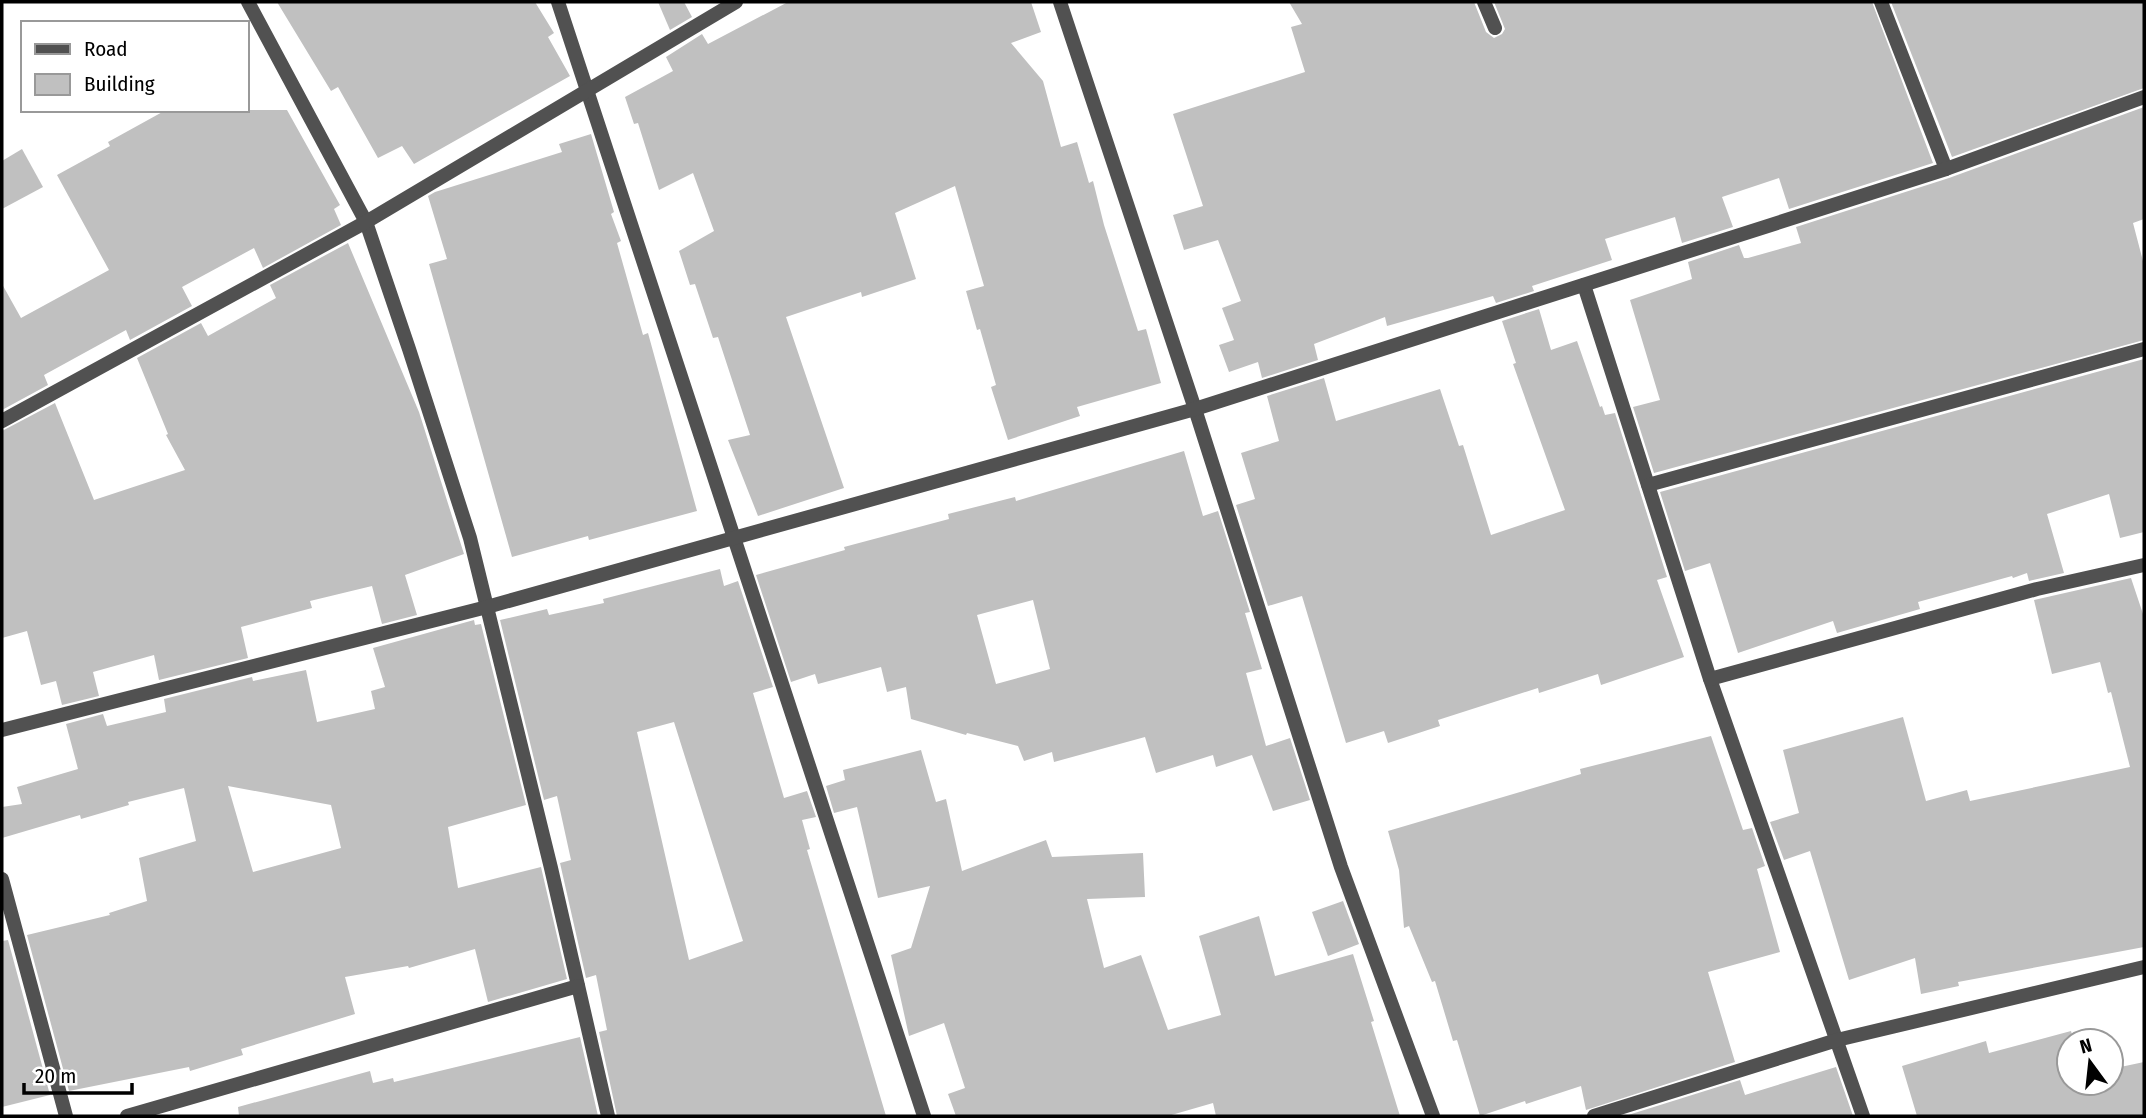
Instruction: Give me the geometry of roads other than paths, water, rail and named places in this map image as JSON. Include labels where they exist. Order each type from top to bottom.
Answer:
[{"type":"street","points":[[248,2],[366,222],[470,538],[551,868],[608,1116]]},
{"type":"street","points":[[558,2],[589,89],[924,1116]]},
{"type":"street","points":[[2,421],[366,222],[736,2]]},
{"type":"street","points":[[1060,2],[1195,409],[1341,867],[1433,1116]]},
{"type":"street","points":[[1484,2],[1494,28]]},
{"type":"street","points":[[1881,2],[1946,169]]},
{"type":"street","points":[[2,730],[487,607],[1195,409],[1946,169],[2144,97]]},
{"type":"street","points":[[1584,285],[1710,679],[1863,1116]]},
{"type":"street","points":[[1648,485],[2144,349]]},
{"type":"street","points":[[1710,679],[2037,589],[2144,565]]},
{"type":"street","points":[[3,884],[66,1116]]},
{"type":"street","points":[[1594,1116],[1837,1040],[2144,967]]},
{"type":"street","points":[[127,1116],[578,986]]}]
